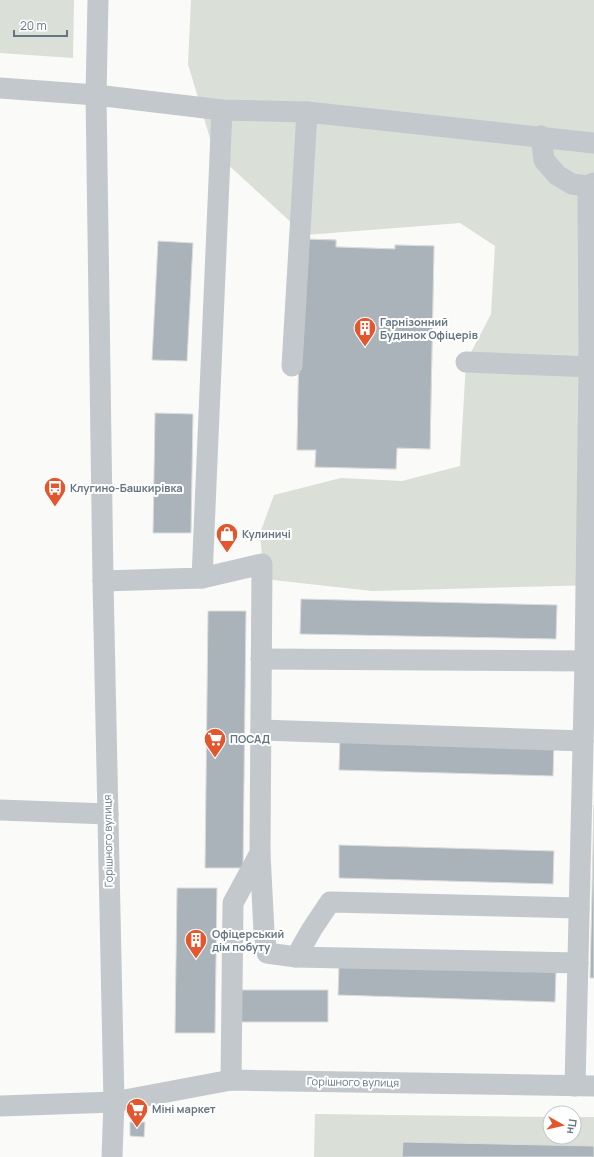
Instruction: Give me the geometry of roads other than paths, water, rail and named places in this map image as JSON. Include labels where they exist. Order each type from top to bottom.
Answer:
[{"type":"street","name":"Горішного вулиця","points":[[98,0],[96,95],[103,581],[114,1102],[112,1157]]},
{"type":"street","points":[[0,88],[96,95],[222,110],[307,112],[541,136],[594,143]]},
{"type":"street","points":[[202,578],[222,110]]},
{"type":"street","points":[[292,366],[307,112]]},
{"type":"street","points":[[541,136],[544,160],[557,175],[572,184],[591,185],[592,367],[589,661],[583,741],[577,992],[584,1086]]},
{"type":"street","points":[[466,362],[592,367]]},
{"type":"street","points":[[103,581],[202,578],[262,564],[260,852],[264,932],[268,953],[296,957],[578,963]]},
{"type":"street","points":[[261,659],[589,661]]},
{"type":"street","points":[[261,730],[583,741]]},
{"type":"street","points":[[0,810],[108,814]]},
{"type":"street","points":[[232,1080],[233,903],[260,852]]},
{"type":"street","points":[[296,957],[330,902],[579,908]]},
{"type":"street","name":"Горішного вулиця","points":[[114,1102],[232,1080],[584,1086]]},
{"type":"street","points":[[0,1106],[114,1102]]},
{"type":"place","name":"Гарнізонний Будинок Офіцерів","points":[[365,348]]},
{"type":"place","name":"Клугино-Башкирівка","points":[[55,508]]},
{"type":"place","name":"Кулиничі","points":[[227,554]]},
{"type":"place","name":"ПОСАД","points":[[215,758]]},
{"type":"place","name":"Офіцерський дім побуту","points":[[196,960]]},
{"type":"place","name":"Міні маркет","points":[[137,1128]]}]
